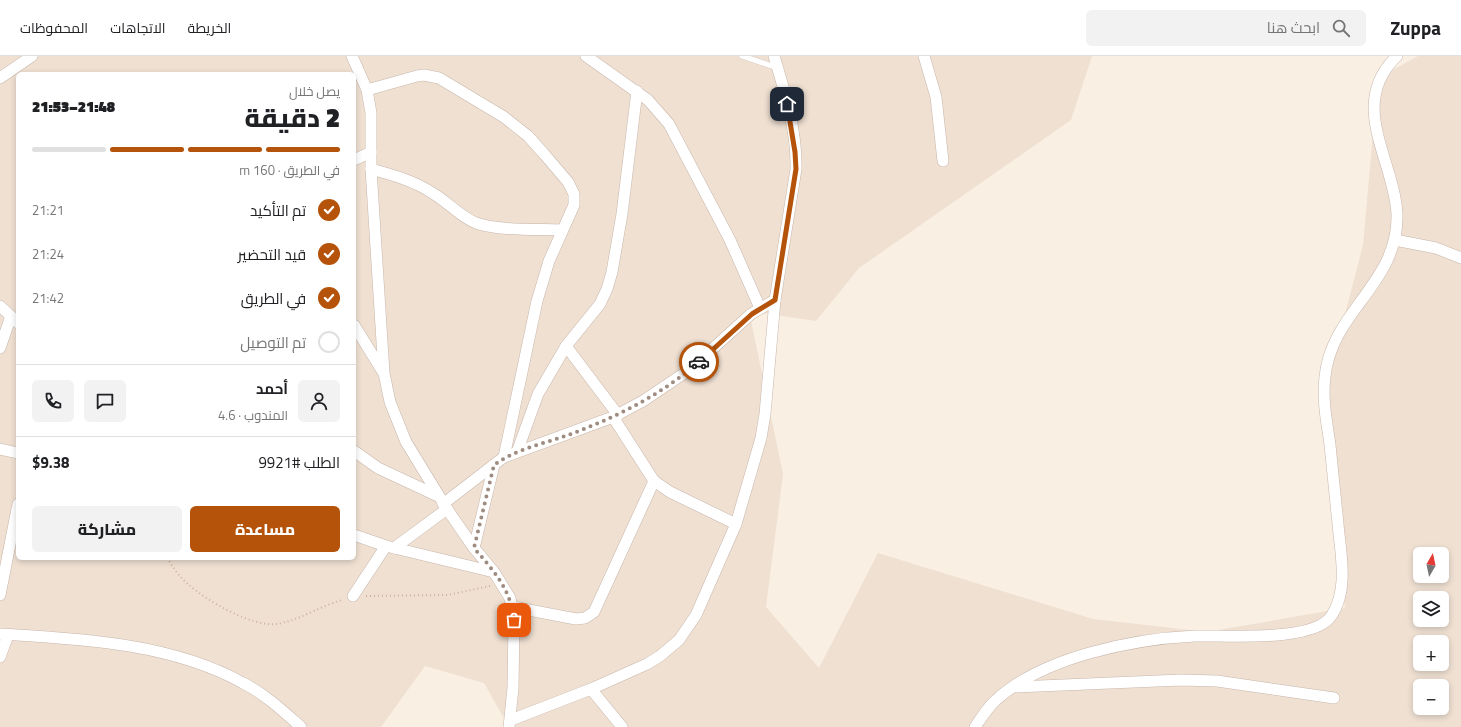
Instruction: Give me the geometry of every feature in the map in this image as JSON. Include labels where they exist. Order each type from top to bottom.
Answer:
[{"type":"street","points":[[0,78],[32,56]]},
{"type":"street","points":[[352,56],[368,90],[371,113],[371,169],[384,373],[390,402],[406,442],[443,503],[474,548],[502,583],[513,607],[514,627],[510,724],[647,664],[660,656],[679,640],[696,615],[736,524],[753,466],[765,414],[775,300],[795,180],[796,160],[790,117],[774,56]]},
{"type":"street","points":[[586,56],[637,91],[658,109],[680,143],[730,240],[760,308]]},
{"type":"street","points":[[924,56],[936,97],[942,161]]},
{"type":"street","points":[[975,727],[995,700],[1013,687],[1037,673],[1062,662],[1130,644],[1193,636],[1295,634],[1312,628],[1331,618],[1340,598],[1343,569],[1324,403],[1326,366],[1336,339],[1347,320],[1380,277],[1395,240],[1396,207],[1376,131],[1374,104],[1379,81],[1397,56]]},
{"type":"street","points":[[368,90],[417,76],[431,76],[446,82],[504,117],[528,136],[570,186],[574,194],[575,201],[549,261],[537,301],[504,457]]},
{"type":"street","points":[[517,452],[538,394],[566,346],[600,304],[612,272],[622,214],[637,91]]},
{"type":"street","points":[[356,159],[372,152]]},
{"type":"street","points":[[371,169],[400,178],[423,188],[434,194],[455,211],[476,223],[524,229],[562,230]]},
{"type":"street","points":[[1395,240],[1436,248],[1461,258]]},
{"type":"street","points":[[353,596],[390,547],[443,503],[504,457],[616,416],[689,370],[760,308],[775,300]]},
{"type":"street","points":[[0,306],[15,320],[0,348]]},
{"type":"street","points":[[356,328],[384,373]]},
{"type":"street","points":[[566,346],[616,416],[654,481],[670,492],[736,524]]},
{"type":"street","points":[[0,449],[16,453]]},
{"type":"street","points":[[356,452],[378,468],[443,503]]},
{"type":"street","points":[[474,548],[494,465]]},
{"type":"street","points":[[513,607],[576,619],[585,618],[594,612],[654,481]]},
{"type":"street","points":[[0,595],[16,514]]},
{"type":"street","points":[[356,536],[390,547],[494,572]]},
{"type":"street","points":[[0,657],[4,635],[77,640],[150,650],[194,661],[243,682],[274,702],[301,727]]},
{"type":"street","points":[[1013,687],[1181,680],[1217,682],[1334,698]]},
{"type":"street","points":[[591,689],[622,727]]},
{"type":"lane","points":[[742,56],[778,68]]},
{"type":"path","points":[[169,560],[188,584],[218,605],[260,623],[275,625],[325,605],[353,596],[448,595],[502,583]]},
{"type":"shaded area","points":[[0,56],[1092,56],[1071,120],[859,268],[816,321],[749,311],[783,474],[766,607],[819,668],[878,553],[1093,619],[1207,632],[1345,608],[1320,410],[1363,245],[1378,78],[1418,56],[1461,56],[1461,727],[509,727],[484,683],[425,666],[381,727],[0,727]]},
{"type":"way so far","points":[[514,620],[513,607],[506,589],[474,548],[494,465],[504,457],[618,415],[666,386],[699,362]]},
{"type":"route","points":[[699,362],[743,321],[760,308],[775,300],[796,169],[795,152],[787,104]]}]
